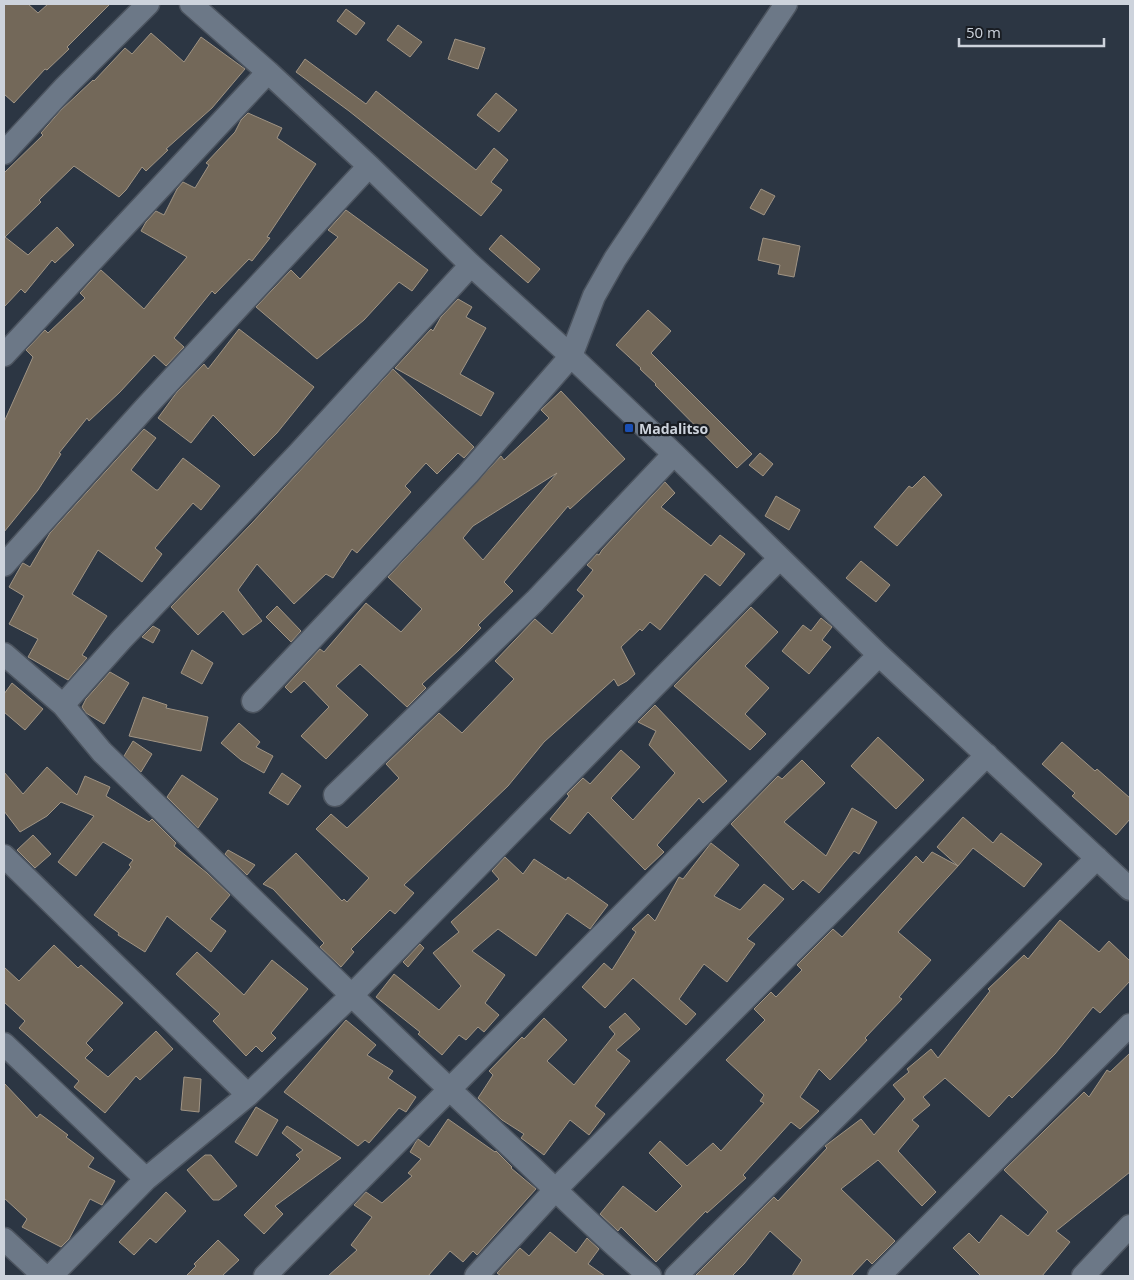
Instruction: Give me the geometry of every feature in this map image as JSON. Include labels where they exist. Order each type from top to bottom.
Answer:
[{"type":"street","points":[[4,153],[65,87],[148,4]]},
{"type":"street","points":[[191,4],[370,166],[471,265],[571,356],[674,454],[879,655],[1130,889]]},
{"type":"street","points":[[253,701],[468,474],[571,356],[594,296],[615,259],[786,4]]},
{"type":"street","points":[[4,355],[268,72]]},
{"type":"street","points":[[4,565],[18,547],[150,402],[370,166]]},
{"type":"street","points":[[63,705],[122,638],[298,454],[471,265]]},
{"type":"street","points":[[336,794],[535,601],[674,454]]},
{"type":"street","points":[[51,1276],[146,1179],[248,1095],[352,995],[780,558]]},
{"type":"street","points":[[4,654],[63,705],[102,752],[391,1035],[556,1189],[612,1246],[650,1276]]},
{"type":"street","points":[[265,1276],[879,655]]},
{"type":"street","points":[[476,1276],[556,1189],[987,755]]},
{"type":"street","points":[[4,856],[248,1095]]},
{"type":"street","points":[[676,1276],[1097,858]]},
{"type":"street","points":[[879,1276],[1130,1025]]},
{"type":"street","points":[[4,1044],[146,1179]]},
{"type":"street","points":[[1083,1276],[1130,1226]]},
{"type":"street","points":[[4,1239],[44,1276]]},
{"type":"building","points":[[4,4],[28,4],[38,13],[48,4],[110,4],[67,47],[69,49],[47,70],[45,69],[14,103],[4,94]]},
{"type":"building","points":[[346,9],[365,23],[356,35],[337,21]]},
{"type":"building","points":[[398,25],[422,42],[410,57],[387,40]]},
{"type":"building","points":[[151,33],[184,62],[201,37],[245,69],[212,108],[166,149],[168,150],[146,171],[142,167],[119,197],[74,166],[39,200],[41,202],[5,237],[28,255],[57,227],[74,245],[55,263],[52,260],[25,293],[21,289],[4,307],[4,173],[43,135],[41,133],[61,110],[94,81],[125,48],[132,54]]},
{"type":"building","points":[[455,39],[485,48],[478,69],[448,59]]},
{"type":"building","points":[[305,59],[366,104],[376,91],[476,170],[494,148],[508,160],[491,182],[502,190],[481,216],[349,111],[296,72]]},
{"type":"building","points":[[496,93],[517,110],[499,132],[477,115]]},
{"type":"building","points":[[248,113],[282,128],[277,138],[316,164],[267,237],[270,238],[252,261],[249,259],[215,294],[212,291],[174,338],[184,347],[166,366],[154,355],[120,392],[89,421],[87,418],[59,453],[61,454],[38,490],[4,532],[4,422],[33,357],[26,350],[45,330],[48,333],[85,298],[80,293],[101,270],[144,309],[187,257],[141,231],[156,211],[164,215],[177,189],[183,182],[195,188],[209,165],[206,163],[235,132],[241,120]]},
{"type":"building","points":[[761,189],[775,196],[764,215],[750,208]]},
{"type":"building","points":[[346,210],[428,270],[412,291],[399,282],[364,320],[317,359],[256,307],[291,270],[300,279],[338,237],[328,230]]},
{"type":"building","points":[[501,235],[540,269],[528,283],[489,249]]},
{"type":"building","points":[[763,238],[800,246],[794,277],[778,274],[780,265],[758,260]]},
{"type":"building","points":[[458,299],[472,307],[466,317],[486,328],[460,374],[494,393],[481,416],[395,368],[431,329],[433,331],[441,317]]},
{"type":"building","points":[[648,310],[671,331],[651,353],[752,454],[737,468],[655,385],[641,368],[616,345]]},
{"type":"building","points":[[239,329],[314,387],[277,433],[254,456],[213,415],[191,443],[158,418],[177,392],[204,364],[208,369]]},
{"type":"building","points":[[393,369],[474,447],[464,458],[458,453],[437,474],[426,463],[405,486],[411,492],[357,553],[352,549],[333,578],[326,574],[294,604],[257,564],[238,590],[262,621],[243,635],[223,611],[198,635],[171,607],[252,523]]},
{"type":"building","points":[[561,391],[625,459],[570,509],[568,506],[504,582],[513,591],[478,625],[481,628],[422,684],[426,688],[407,707],[360,664],[336,686],[368,715],[326,759],[301,736],[329,707],[304,681],[291,693],[285,687],[320,649],[324,652],[366,603],[401,632],[422,609],[388,577],[501,456],[504,460],[549,418],[541,410]],"holes":[[[557,473],[483,560],[463,538],[473,526]]]},
{"type":"building","points":[[144,429],[156,438],[131,470],[156,490],[158,490],[183,458],[220,486],[201,510],[193,503],[155,548],[162,554],[142,582],[98,550],[72,594],[107,616],[82,655],[87,658],[68,680],[28,657],[38,639],[9,624],[24,596],[9,587],[22,564],[30,567],[50,533]]},
{"type":"building","points":[[760,453],[773,464],[763,476],[749,465]]},
{"type":"building","points":[[924,476],[942,495],[897,546],[874,527],[909,486],[912,488]]},
{"type":"building","points":[[665,482],[675,493],[661,507],[711,546],[720,535],[745,554],[720,586],[705,574],[660,630],[650,622],[642,631],[640,629],[621,647],[635,674],[618,686],[614,679],[544,742],[508,786],[404,885],[414,893],[395,914],[390,910],[351,949],[354,952],[341,967],[320,947],[324,943],[273,889],[263,884],[296,853],[342,901],[344,899],[347,902],[369,878],[316,829],[331,814],[347,828],[399,778],[386,764],[439,713],[462,733],[514,679],[495,661],[535,619],[552,634],[584,596],[577,590],[593,570],[587,565],[597,554],[599,555]]},
{"type":"building","points":[[776,496],[800,510],[789,530],[765,516]]},
{"type":"building","points":[[861,561],[890,585],[876,602],[846,578]]},
{"type":"building","points":[[277,606],[301,631],[291,642],[266,617]]},
{"type":"building","points":[[751,607],[778,632],[745,666],[769,688],[745,714],[766,734],[750,750],[674,686]]},
{"type":"building","points":[[821,618],[832,627],[822,640],[831,647],[809,674],[782,651],[803,625],[811,631]]},
{"type":"building","points":[[153,626],[160,630],[153,643],[142,637]]},
{"type":"building","points":[[192,650],[213,663],[202,684],[181,673]]},
{"type":"building","points":[[110,672],[129,683],[104,724],[86,713],[82,707],[86,699]]},
{"type":"building","points":[[12,683],[43,709],[25,730],[4,712],[4,694]]},
{"type":"building","points":[[143,697],[167,705],[166,708],[208,717],[201,751],[129,736]]},
{"type":"building","points":[[655,705],[727,781],[703,803],[699,798],[657,845],[664,852],[645,870],[588,812],[570,834],[550,819],[569,796],[567,794],[583,778],[590,784],[621,750],[640,767],[611,798],[633,820],[675,773],[649,745],[656,731],[638,722]]},
{"type":"building","points":[[239,723],[260,742],[256,747],[273,756],[264,773],[241,760],[221,743]]},
{"type":"building","points":[[878,737],[924,780],[896,809],[851,766]]},
{"type":"building","points":[[133,741],[152,754],[141,772],[124,756]]},
{"type":"building","points":[[1062,742],[1130,798],[1130,819],[1116,835],[1072,796],[1075,793],[1042,764]]},
{"type":"building","points":[[802,760],[825,783],[784,822],[826,856],[852,808],[877,822],[859,854],[854,851],[819,893],[803,880],[793,890],[731,824],[778,776],[782,779]]},
{"type":"building","points":[[47,767],[77,795],[85,776],[110,787],[106,796],[149,822],[152,819],[176,843],[174,846],[230,895],[210,919],[226,931],[211,952],[167,916],[145,952],[118,935],[119,933],[94,915],[131,867],[129,865],[133,860],[103,842],[76,876],[58,862],[94,816],[61,802],[47,816],[20,832],[4,811],[4,772],[23,794]]},
{"type":"building","points":[[282,773],[301,786],[288,805],[269,793]]},
{"type":"building","points":[[182,775],[218,799],[198,828],[167,797]]},
{"type":"building","points":[[963,817],[993,843],[1001,833],[1042,864],[1024,887],[973,848],[958,866],[937,847]]},
{"type":"building","points":[[33,835],[51,854],[35,868],[17,850]]},
{"type":"building","points":[[711,843],[739,865],[714,896],[740,910],[764,884],[784,899],[747,939],[755,944],[727,982],[704,964],[679,999],[696,1014],[686,1025],[633,978],[605,1008],[582,987],[604,963],[612,970],[636,932],[632,929],[648,914],[655,921],[679,877],[683,879]]},
{"type":"building","points":[[228,850],[255,865],[247,875],[225,854]]},
{"type":"building","points":[[932,852],[958,866],[898,932],[931,960],[899,997],[902,999],[865,1038],[867,1040],[830,1080],[819,1069],[800,1097],[819,1111],[800,1129],[791,1122],[743,1175],[746,1178],[707,1213],[706,1211],[656,1262],[621,1227],[618,1231],[600,1214],[623,1186],[656,1212],[682,1186],[649,1153],[660,1141],[687,1166],[713,1143],[721,1151],[764,1103],[760,1101],[764,1095],[726,1060],[765,1020],[754,1009],[771,992],[776,997],[802,970],[797,965],[833,929],[842,937],[916,856],[923,863]]},
{"type":"building","points":[[505,857],[523,874],[534,859],[566,880],[568,877],[608,905],[590,929],[567,913],[536,956],[498,929],[472,951],[505,975],[485,1003],[499,1015],[484,1032],[478,1027],[466,1040],[459,1035],[442,1055],[418,1034],[420,1032],[376,997],[394,974],[439,1010],[461,986],[433,953],[459,932],[451,922],[499,879],[492,871]]},
{"type":"building","points":[[1060,920],[1099,952],[1109,941],[1130,961],[1130,981],[1100,1013],[1093,1007],[1055,1054],[1012,1098],[1009,1095],[989,1117],[945,1078],[923,1097],[930,1105],[912,1120],[919,1126],[898,1151],[936,1192],[922,1206],[878,1160],[841,1189],[895,1241],[872,1264],[867,1259],[851,1276],[792,1276],[802,1260],[770,1231],[732,1276],[695,1276],[774,1197],[778,1201],[827,1148],[825,1146],[861,1119],[874,1135],[905,1099],[893,1085],[909,1072],[907,1069],[931,1049],[938,1058],[990,991],[988,989],[1024,955],[1028,959]]},
{"type":"building","points":[[420,944],[424,948],[408,967],[403,962]]},
{"type":"building","points":[[54,945],[78,968],[81,965],[123,1003],[86,1043],[93,1050],[85,1058],[108,1077],[156,1031],[173,1049],[140,1080],[136,1076],[105,1113],[74,1087],[79,1081],[19,1028],[25,1021],[4,1002],[4,967],[19,981]]},
{"type":"building","points":[[197,952],[244,995],[272,960],[308,989],[271,1033],[276,1038],[262,1052],[256,1046],[246,1056],[213,1021],[220,1014],[176,974]]},
{"type":"building","points":[[625,1013],[640,1029],[616,1050],[630,1061],[595,1106],[605,1114],[589,1135],[570,1120],[544,1155],[521,1138],[524,1134],[502,1120],[478,1098],[493,1075],[489,1071],[522,1037],[524,1039],[544,1018],[567,1040],[547,1061],[574,1085],[615,1034],[609,1027]]},
{"type":"building","points":[[346,1020],[376,1045],[367,1055],[393,1071],[388,1078],[416,1097],[406,1112],[399,1108],[369,1143],[365,1140],[358,1146],[284,1092]]},
{"type":"building","points":[[1130,1053],[1130,1172],[1056,1231],[1070,1242],[1042,1276],[981,1276],[953,1248],[969,1233],[979,1243],[1001,1215],[1028,1236],[1048,1212],[1004,1170],[1084,1092],[1089,1097],[1107,1070],[1110,1072]]},
{"type":"building","points":[[184,1077],[201,1079],[199,1112],[181,1110]]},
{"type":"building","points":[[4,1083],[37,1118],[40,1114],[94,1158],[88,1167],[115,1181],[102,1205],[90,1199],[69,1239],[61,1247],[22,1227],[27,1219],[4,1198]]},
{"type":"building","points":[[256,1107],[278,1120],[257,1156],[235,1142]]},
{"type":"building","points":[[448,1119],[496,1151],[511,1168],[536,1189],[477,1255],[473,1251],[463,1262],[450,1251],[428,1276],[328,1276],[357,1250],[351,1245],[372,1217],[354,1205],[366,1192],[382,1203],[412,1176],[408,1173],[421,1159],[410,1152],[417,1140],[429,1147]]},
{"type":"building","points":[[287,1126],[341,1158],[275,1206],[283,1214],[264,1234],[244,1215],[300,1159],[296,1155],[303,1150],[282,1133]]},
{"type":"building","points":[[205,1155],[211,1155],[237,1186],[219,1200],[213,1200],[187,1170]]},
{"type":"building","points":[[166,1192],[186,1211],[156,1243],[150,1238],[134,1255],[119,1242]]},
{"type":"building","points":[[550,1232],[576,1253],[587,1238],[599,1249],[588,1264],[605,1276],[501,1276],[497,1273],[520,1248],[529,1256]]},
{"type":"building","points":[[218,1240],[239,1260],[222,1276],[186,1276],[196,1266],[194,1264]]},
{"type":"place","name":"Madalitso","points":[[629,428]]}]
